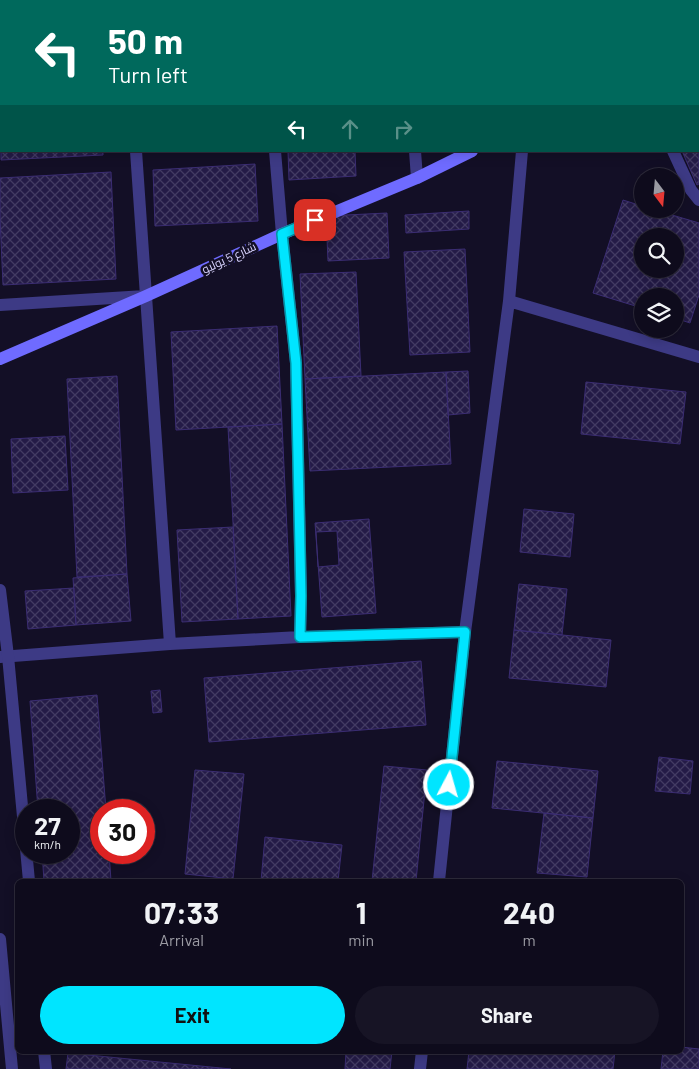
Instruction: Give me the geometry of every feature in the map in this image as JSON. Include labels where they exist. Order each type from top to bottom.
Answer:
[{"type":"main road","name":"شارع 5 يوليو","points":[[0,359],[146,296],[282,234],[417,178],[470,152]]},
{"type":"main road","name":"شارع 5 يوليو","points":[[0,367],[14,352]]},
{"type":"street","points":[[136,152],[170,644]]},
{"type":"street","points":[[275,152],[296,363],[301,586],[300,637]]},
{"type":"street","points":[[415,152],[417,178]]},
{"type":"street","points":[[439,879],[465,632],[509,301],[522,152]]},
{"type":"street","points":[[673,152],[691,190],[699,200]]},
{"type":"street","points":[[0,305],[146,296]]},
{"type":"street","points":[[509,301],[699,357]]},
{"type":"street","points":[[0,590],[4,657],[28,879]]},
{"type":"street","points":[[4,657],[170,644],[300,637],[465,632]]},
{"type":"street","points":[[0,939],[12,1069]]},
{"type":"street","points":[[44,1054],[46,1069]]},
{"type":"street","points":[[420,1069],[422,1054]]},
{"type":"building","points":[[1,152],[103,152],[103,155],[1,160]]},
{"type":"building","points":[[288,152],[355,152],[356,176],[289,180]]},
{"type":"building","points":[[682,152],[699,152],[699,184],[697,185]]},
{"type":"building","points":[[255,164],[258,221],[155,226],[153,170]]},
{"type":"building","points":[[111,172],[116,279],[3,285],[0,178]]},
{"type":"building","points":[[623,200],[634,203],[634,218],[682,218],[699,223],[699,295],[690,323],[684,321],[684,288],[634,288],[634,306],[593,293]]},
{"type":"building","points":[[469,211],[469,229],[406,233],[405,215]]},
{"type":"building","points":[[387,213],[389,258],[328,261],[326,216]]},
{"type":"building","points":[[465,249],[470,352],[410,355],[404,252]]},
{"type":"building","points":[[356,272],[361,376],[305,379],[300,274]]},
{"type":"building","points":[[277,326],[282,424],[176,430],[171,332]]},
{"type":"building","points":[[468,371],[470,413],[448,415],[446,372]]},
{"type":"building","points":[[446,372],[451,464],[310,471],[305,379]]},
{"type":"building","points":[[117,376],[127,574],[77,577],[67,379]]},
{"type":"building","points":[[586,382],[686,392],[680,444],[581,434]]},
{"type":"building","points":[[282,424],[291,616],[238,619],[228,427]]},
{"type":"building","points":[[65,436],[68,490],[13,493],[11,439]]},
{"type":"building","points":[[524,509],[574,514],[570,557],[520,552]]},
{"type":"building","points":[[369,519],[376,613],[322,617],[315,523]]},
{"type":"building","points":[[233,527],[238,619],[182,622],[177,530]]},
{"type":"building","points":[[337,531],[339,565],[318,567],[316,532]]},
{"type":"building","points":[[127,574],[131,621],[76,625],[73,578]]},
{"type":"building","points":[[519,584],[567,589],[562,635],[514,630]]},
{"type":"building","points":[[74,588],[76,625],[28,629],[25,591]]},
{"type":"building","points":[[514,630],[611,640],[606,687],[509,678]]},
{"type":"building","points":[[421,661],[426,725],[209,742],[204,678]]},
{"type":"building","points":[[160,690],[162,712],[153,713],[151,691]]},
{"type":"building","points":[[97,695],[105,799],[90,799],[90,864],[110,864],[111,879],[44,879],[43,864],[80,864],[80,799],[37,799],[30,701]]},
{"type":"building","points":[[659,757],[693,761],[690,794],[655,791]]},
{"type":"building","points":[[497,761],[598,771],[593,818],[492,808]]},
{"type":"building","points":[[384,766],[427,770],[416,879],[372,879]]},
{"type":"building","points":[[195,770],[244,774],[233,879],[185,874]]},
{"type":"building","points":[[544,813],[593,818],[587,877],[537,873]]},
{"type":"building","points":[[265,837],[342,845],[338,879],[261,879]]},
{"type":"building","points":[[684,1047],[699,1049],[699,1069],[661,1069],[663,1054],[684,1054]]},
{"type":"building","points":[[68,1054],[78,1054],[231,1069],[66,1069]]},
{"type":"building","points":[[346,1054],[392,1054],[390,1069],[345,1069]]},
{"type":"building","points":[[469,1054],[615,1054],[613,1069],[467,1069]]},
{"type":"route","points":[[315,220],[282,234],[296,363],[301,596],[300,637],[465,632],[449,785]]}]
